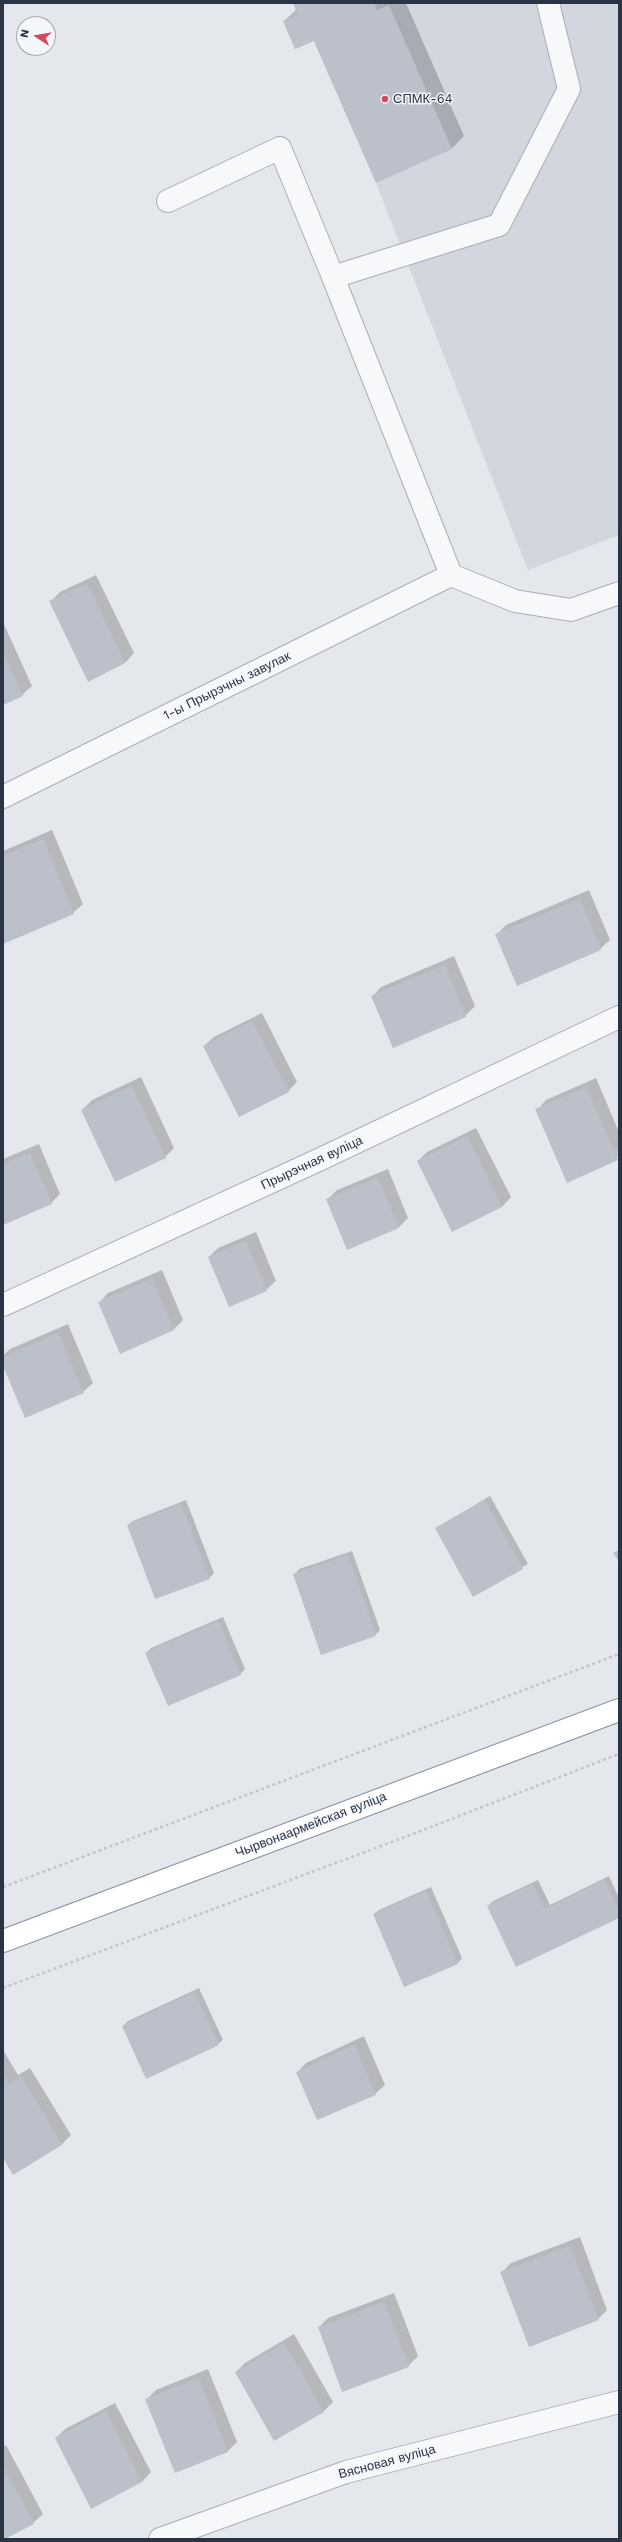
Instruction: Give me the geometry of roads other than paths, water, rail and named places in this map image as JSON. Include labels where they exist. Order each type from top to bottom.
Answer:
[{"type":"highway","name":"Чырвонаармейская вуліца","points":[[3,1941],[619,1710]]},
{"type":"street","points":[[333,277],[499,225],[569,90],[548,3]]},
{"type":"street","points":[[168,201],[280,148],[333,277],[451,575],[515,601],[571,610],[619,593]]},
{"type":"street","name":"1-ы Прырэчны завулак","points":[[3,797],[451,575]]},
{"type":"street","name":"Прырэчная вуліца","points":[[3,1305],[325,1157],[619,1017]]},
{"type":"street","name":"Вясновая вуліца","points":[[160,2539],[346,2472],[619,2402]]},
{"type":"place","name":"СПМК-64","points":[[385,99]]}]
